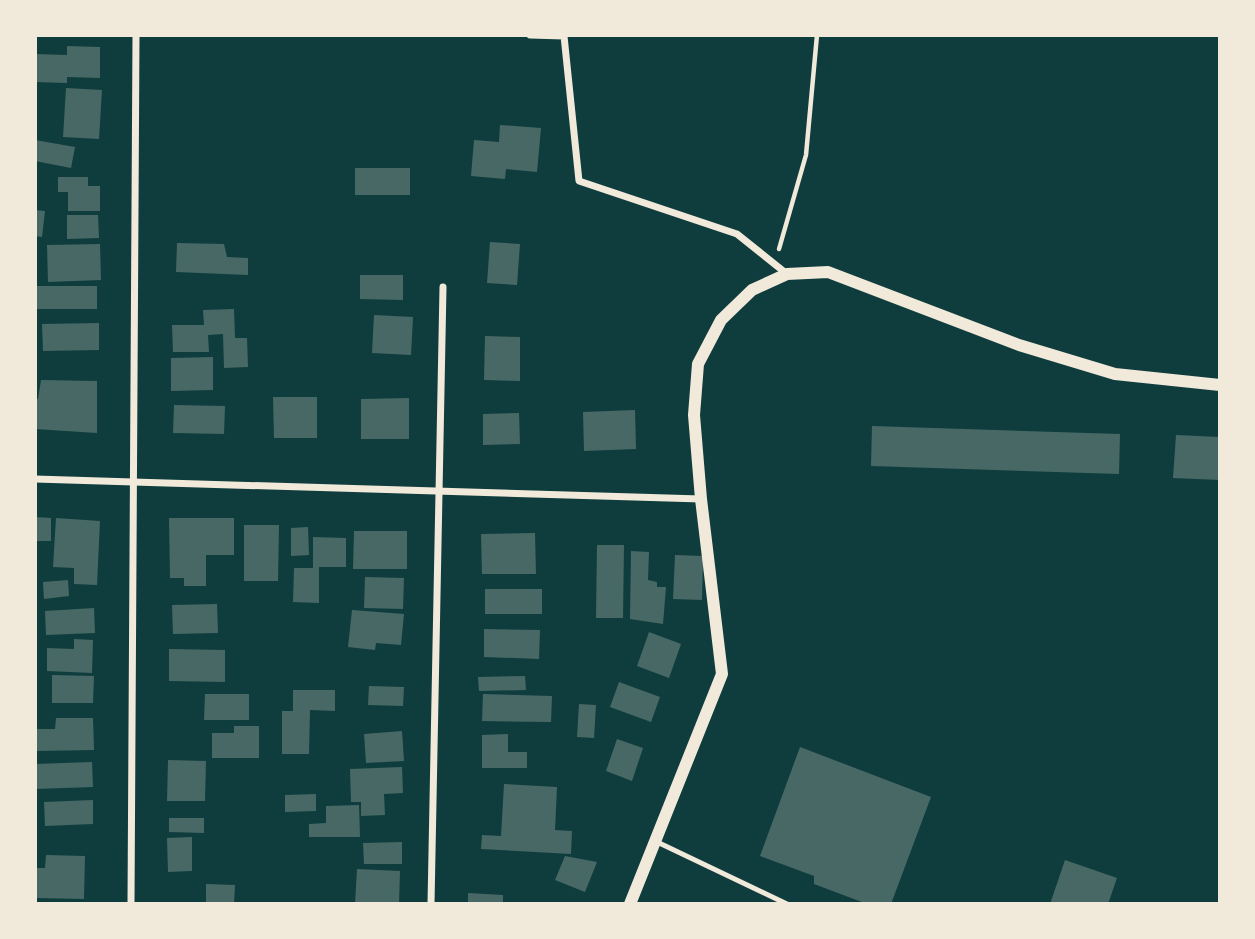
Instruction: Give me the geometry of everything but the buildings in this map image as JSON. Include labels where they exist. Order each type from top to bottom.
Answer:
[{"type":"street","points":[[131,904],[136,35]]},
{"type":"street","points":[[530,35],[564,36],[579,181],[737,234],[788,274]]},
{"type":"street","points":[[630,904],[722,674],[694,415],[698,364],[721,320],[751,290],[788,274],[828,272],[1019,345],[1115,374],[1220,385]]},
{"type":"street","points":[[430,904],[443,287]]},
{"type":"street","points":[[35,479],[701,499]]},
{"type":"lane","points":[[655,842],[787,904]]},
{"type":"path","points":[[775,263],[806,156],[817,35]]}]
